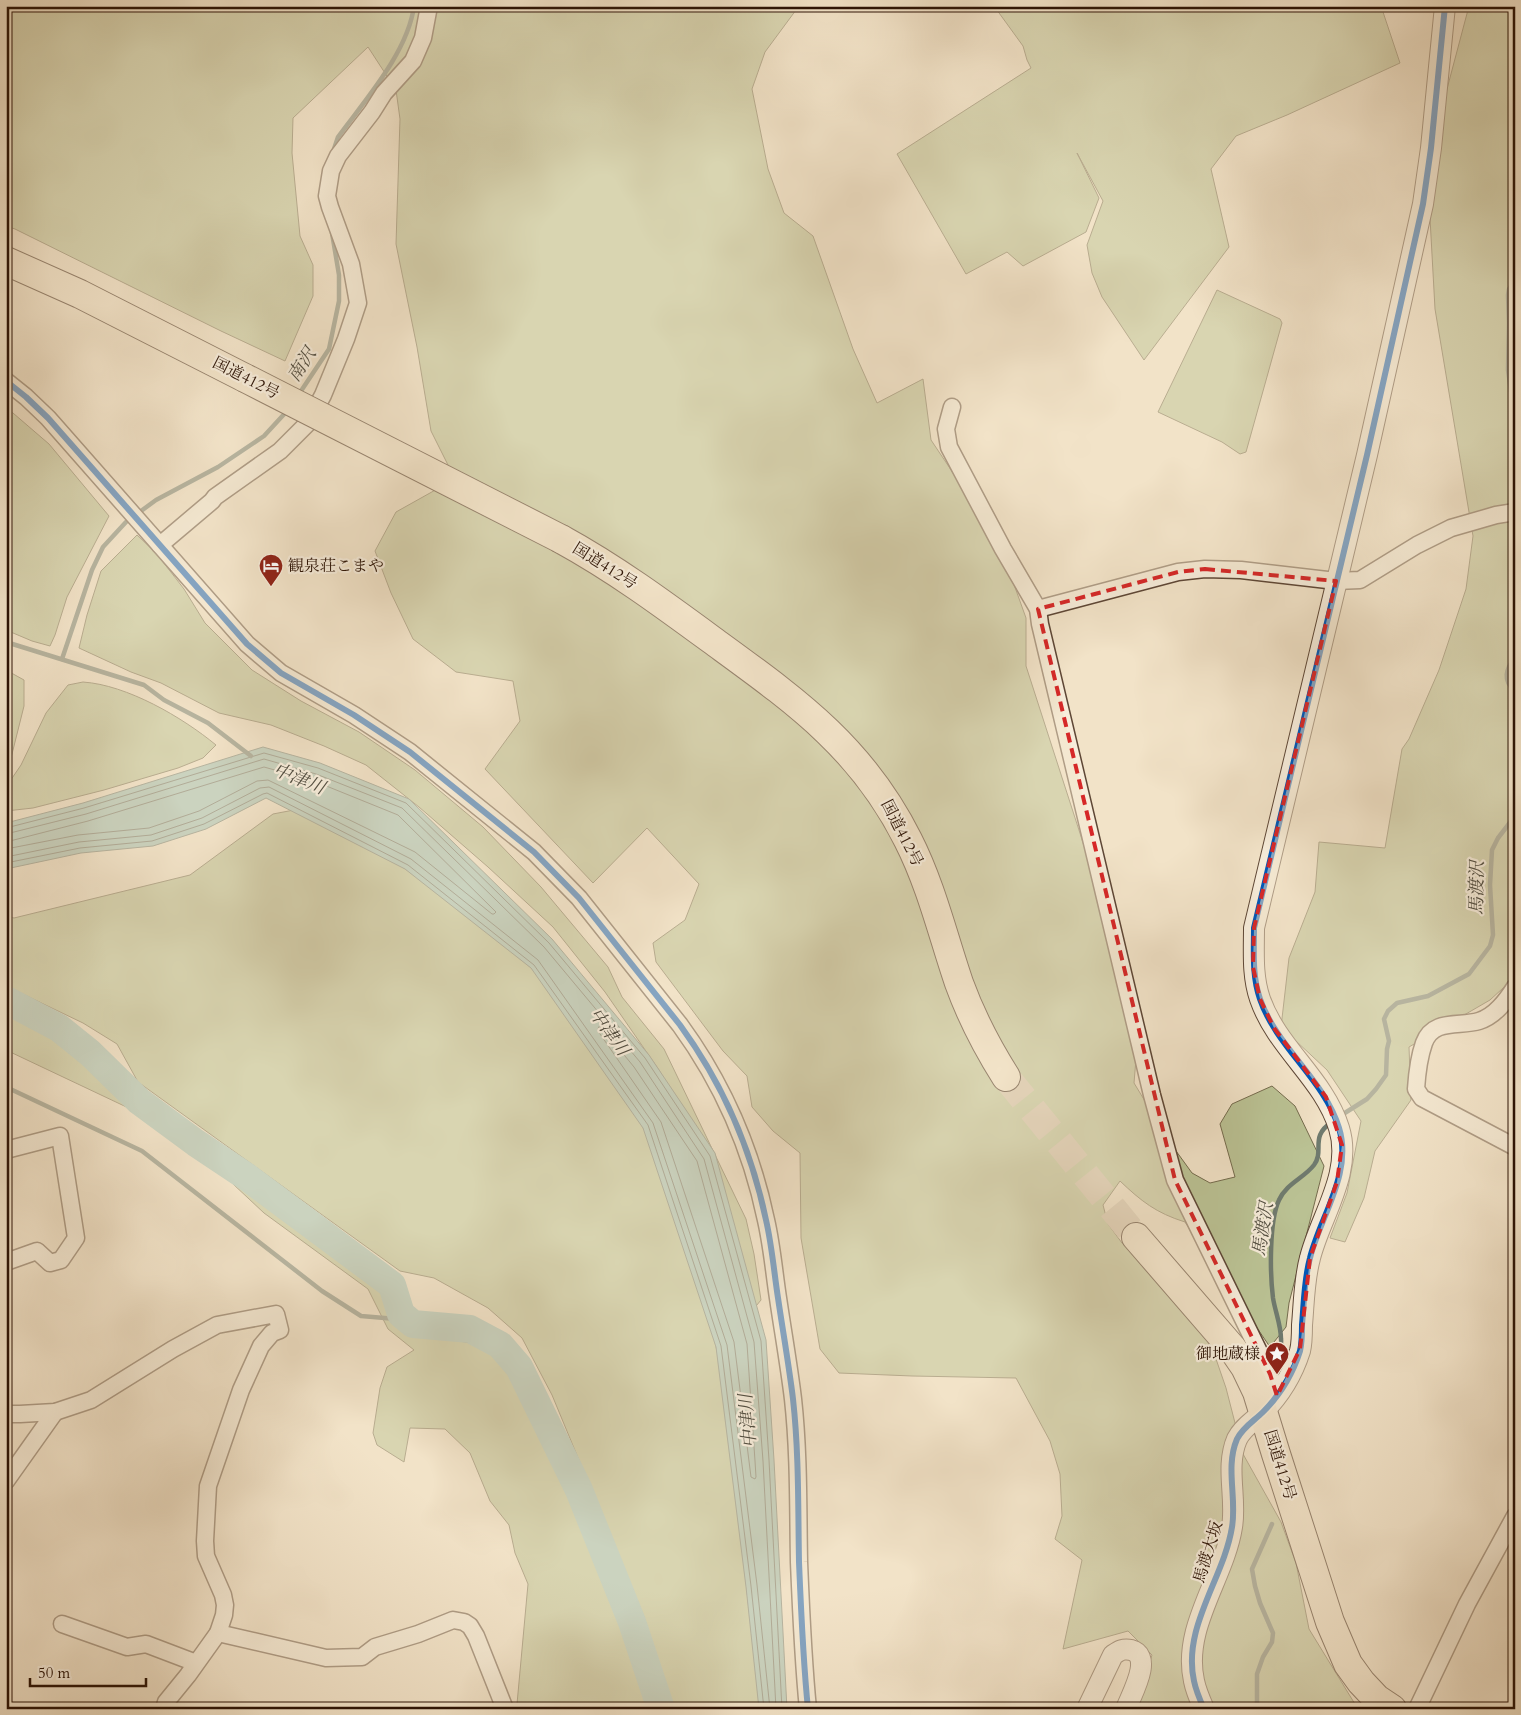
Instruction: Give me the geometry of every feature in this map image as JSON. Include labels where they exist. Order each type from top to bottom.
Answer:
[{"type":"highway","name":"国道412号","points":[[6,261],[80,294],[586,552],[644,591],[799,705],[839,741],[878,788],[909,842],[925,881],[971,1014],[990,1052],[1006,1077]]},
{"type":"highway","name":"国道412号","points":[[1136,1237],[1232,1348],[1245,1367],[1258,1392],[1270,1404],[1330,1622],[1348,1664],[1360,1682],[1377,1699],[1392,1709]]},
{"type":"street","points":[[156,540],[280,451],[308,423],[323,395],[346,339],[358,303],[351,264],[327,196],[331,171],[338,156],[412,60],[423,38],[429,6]]},
{"type":"street","name":"馬渡大坂","points":[[1204,1709],[1194,1680],[1192,1656],[1194,1643],[1208,1598],[1229,1541],[1233,1508],[1232,1469],[1236,1442],[1241,1432],[1270,1404],[1290,1375],[1300,1349],[1305,1285],[1310,1258],[1337,1182],[1342,1161],[1340,1131],[1326,1097],[1274,1028],[1260,999],[1253,966],[1254,928],[1367,455],[1423,204],[1431,148],[1445,6]]},
{"type":"street","points":[[6,381],[37,407],[247,644],[262,658],[294,681],[354,715],[410,752],[549,866],[584,904],[680,1025],[715,1079],[734,1117],[750,1157],[762,1198],[772,1252],[793,1400],[799,1514],[801,1612],[808,1709]]},
{"type":"street","points":[[952,407],[946,428],[949,447],[1003,549],[1038,609],[1154,1104],[1175,1180],[1270,1374],[1270,1404]]},
{"type":"street","points":[[1038,609],[1178,572],[1205,569],[1241,570],[1336,582],[1360,580],[1417,545],[1451,528],[1508,513]]},
{"type":"street","points":[[1515,987],[1499,1009],[1478,1022],[1446,1024],[1430,1033],[1424,1041],[1416,1088],[1422,1098],[1515,1148]]},
{"type":"street","points":[[6,1150],[60,1136],[76,1238],[61,1260],[50,1264],[38,1251],[6,1262]]},
{"type":"street","points":[[6,1414],[55,1412],[91,1400],[173,1349],[217,1325],[276,1314],[280,1330],[272,1333],[261,1346],[241,1390],[208,1486],[206,1556],[223,1595],[225,1610],[218,1633],[166,1702],[164,1709]]},
{"type":"street","points":[[6,1481],[55,1412]]},
{"type":"street","points":[[1417,1709],[1466,1604],[1515,1516]]},
{"type":"street","points":[[218,1633],[326,1658],[362,1657],[376,1646],[418,1634],[449,1621],[460,1620],[470,1626],[476,1636],[505,1709]]},
{"type":"street","points":[[62,1624],[127,1647],[146,1644],[196,1663]]},
{"type":"street","points":[[1087,1709],[1113,1655],[1120,1650],[1128,1649],[1135,1651],[1139,1657],[1141,1672],[1126,1709]]},
{"type":"highlighted area","points":[[1205,569],[1336,581],[1254,928],[1253,967],[1260,999],[1274,1028],[1326,1097],[1342,1145],[1337,1182],[1310,1258],[1300,1349],[1277,1396],[1270,1374],[1175,1180],[1038,609],[1178,572]]},
{"type":"green space","points":[[6,6],[802,6],[796,10],[765,52],[752,89],[768,169],[784,213],[813,236],[853,349],[877,403],[923,379],[931,440],[998,540],[1026,618],[1026,666],[1128,982],[1139,1023],[1134,1083],[1171,1144],[1192,1173],[1210,1183],[1235,1177],[1220,1124],[1232,1104],[1272,1086],[1295,1106],[1324,1166],[1289,1303],[1286,1327],[1270,1347],[1185,1222],[1166,1215],[1150,1206],[1120,1181],[1103,1205],[1108,1224],[1122,1243],[1162,1277],[1206,1330],[1226,1388],[1243,1454],[1281,1522],[1296,1563],[1309,1629],[1358,1709],[1132,1709],[1140,1693],[1152,1655],[1128,1631],[1063,1649],[1082,1560],[1055,1539],[1062,1516],[1060,1474],[1050,1441],[1016,1378],[839,1373],[820,1349],[801,1238],[800,1153],[773,1131],[752,1107],[747,1076],[723,1051],[656,962],[653,943],[685,920],[699,884],[647,828],[593,883],[485,769],[520,721],[513,681],[456,672],[413,639],[391,593],[375,551],[396,512],[455,479],[431,431],[417,347],[396,244],[400,119],[396,90],[368,47],[293,118],[292,153],[300,236],[313,265],[313,296],[285,361],[6,226]]},
{"type":"green space","points":[[994,6],[1381,6],[1400,63],[1287,115],[1236,136],[1211,169],[1229,247],[1144,360],[1102,297],[1092,273],[1087,245],[1103,201],[1077,153],[1099,198],[1086,232],[1023,266],[1007,252],[966,274],[897,154],[1031,68],[1023,46]]},
{"type":"green space","points":[[1469,6],[1515,6],[1515,977],[1490,1000],[1409,1047],[1411,1100],[1375,1151],[1364,1198],[1345,1242],[1330,1238],[1347,1193],[1361,1121],[1327,1070],[1281,1027],[1289,958],[1315,892],[1319,842],[1385,848],[1402,749],[1409,739],[1439,670],[1466,589],[1473,536],[1435,309],[1430,218],[1434,138]]},
{"type":"green space","points":[[1217,290],[1280,319],[1282,323],[1246,452],[1240,454],[1222,442],[1158,412]]},
{"type":"green space","points":[[6,407],[49,444],[109,516],[67,597],[50,646],[6,630]]},
{"type":"green space","points":[[137,535],[156,553],[184,589],[205,623],[252,670],[301,701],[359,732],[415,770],[483,827],[541,887],[608,967],[622,997],[664,1049],[746,1219],[761,1300],[752,1311],[685,1116],[659,1070],[605,992],[553,927],[419,807],[366,765],[271,725],[219,713],[161,683],[131,672],[79,648],[101,571]]},
{"type":"green space","points":[[6,670],[24,680],[24,706],[10,762],[6,769]]},
{"type":"green space","points":[[83,682],[118,689],[153,704],[187,724],[216,745],[203,758],[178,768],[104,790],[33,808],[6,811],[6,787],[21,765],[46,713],[68,685]]},
{"type":"green space","points":[[299,809],[375,848],[460,907],[537,973],[602,1055],[673,1181],[704,1294],[724,1382],[760,1709],[673,1709],[644,1617],[552,1395],[522,1338],[488,1308],[434,1278],[400,1271],[138,1082],[117,1044],[83,1023],[6,986],[6,916],[14,918],[190,875],[273,814]]},
{"type":"green space","points":[[6,1009],[61,1038],[156,1121],[6,1050]]},
{"type":"green space","points":[[239,1178],[375,1280],[386,1299],[395,1326],[428,1336],[484,1345],[532,1401],[619,1603],[655,1709],[518,1709],[528,1584],[515,1553],[509,1525],[490,1501],[470,1453],[445,1429],[410,1428],[404,1462],[377,1445],[373,1433],[380,1388],[387,1367],[414,1350],[388,1329],[368,1289],[264,1213],[233,1184]]},
{"type":"water","name":"中津川","points":[[263,747],[320,763],[409,799],[552,939],[649,1055],[715,1153],[766,1340],[787,1709],[759,1709],[716,1347],[643,1128],[531,968],[405,869],[266,798],[206,829],[153,846],[81,853],[6,869],[6,823],[83,803]]},
{"type":"waterway","name":"南沢","points":[[333,152],[338,137],[384,75],[394,58],[410,23],[414,6]]},
{"type":"waterway","name":"馬渡沢","points":[[1515,187],[1511,209],[1515,224]]},
{"type":"waterway","name":"南沢","points":[[299,394],[329,349],[339,301],[339,275],[332,233]]},
{"type":"waterway","name":"馬渡沢","points":[[1515,281],[1509,289],[1508,295],[1508,370],[1515,420]]},
{"type":"waterway","name":"南沢","points":[[62,659],[92,570],[103,547],[126,522],[156,500],[218,467],[264,436],[287,411]]},
{"type":"waterway","points":[[6,642],[144,685],[164,700],[208,723],[251,756]]},
{"type":"waterway","name":"馬渡沢","points":[[1515,657],[1509,666],[1507,674],[1508,683],[1515,691]]},
{"type":"waterway","name":"馬渡沢","points":[[1340,1116],[1367,1099],[1386,1075],[1389,1041],[1384,1019],[1388,1011],[1397,1003],[1428,996],[1469,974],[1490,946],[1493,935],[1490,885],[1492,850],[1498,838],[1515,816]]},
{"type":"waterway","points":[[6,1000],[59,1028],[90,1053],[139,1101],[196,1143],[247,1177],[392,1285],[401,1314],[413,1324],[470,1329],[500,1345],[519,1367],[579,1490],[632,1622],[661,1709]]},
{"type":"waterway","points":[[6,1087],[142,1151],[322,1291],[361,1316],[408,1320]]},
{"type":"waterway","name":"馬渡沢","points":[[1276,1369],[1281,1343],[1271,1276],[1273,1221],[1282,1194],[1314,1165],[1317,1159],[1321,1133],[1332,1122]]},
{"type":"waterway","name":"馬渡沢","points":[[1257,1709],[1257,1674],[1263,1657],[1272,1642],[1273,1633],[1260,1603],[1252,1569],[1272,1524]]},
{"type":"tunnel","points":[[1006,1077],[1136,1237]]},
{"type":"cycle path","points":[[1204,1709],[1194,1681],[1192,1661],[1194,1641],[1199,1622],[1228,1546],[1232,1527],[1231,1472],[1234,1450],[1237,1439],[1242,1431],[1263,1412],[1280,1391],[1297,1359],[1301,1345],[1308,1266],[1315,1242],[1334,1194],[1342,1162],[1339,1128],[1332,1110],[1323,1094],[1277,1033],[1260,999],[1255,973],[1254,928],[1367,455],[1423,204],[1431,148],[1445,6]]},
{"type":"cycle path","points":[[6,381],[48,418],[247,644],[281,673],[354,715],[410,752],[534,852],[579,898],[680,1025],[709,1070],[744,1142],[760,1193],[771,1249],[795,1419],[803,1654],[808,1709]]},
{"type":"place","name":"観泉荘こまや","points":[[271,587]]},
{"type":"place","name":"御地蔵様","points":[[1277,1375]]}]
